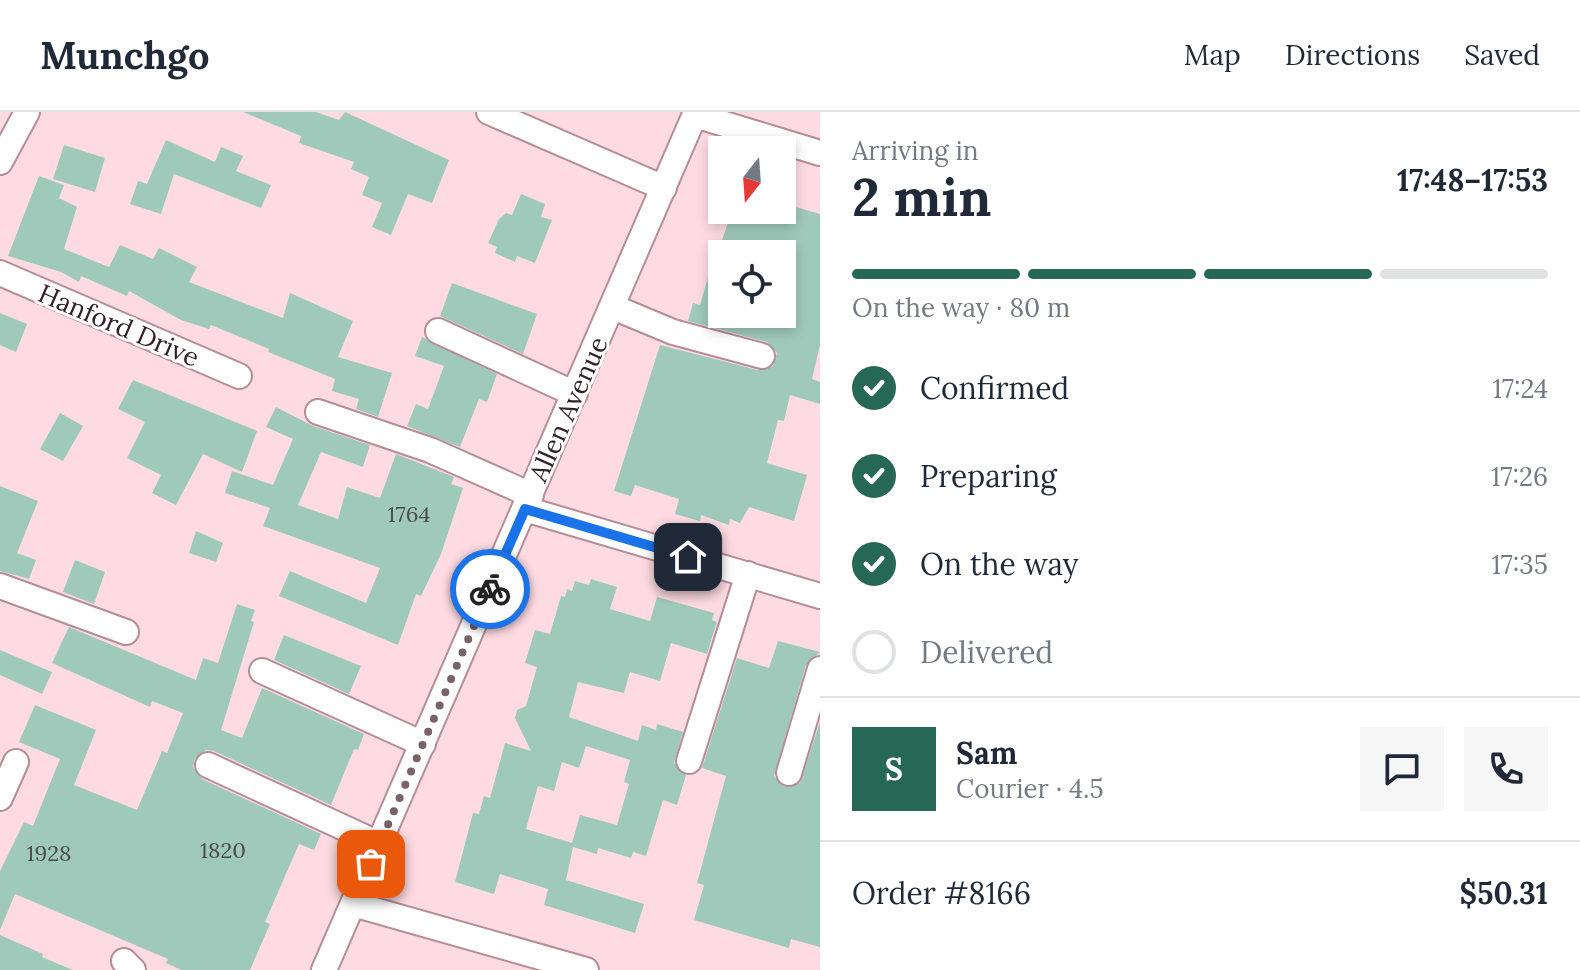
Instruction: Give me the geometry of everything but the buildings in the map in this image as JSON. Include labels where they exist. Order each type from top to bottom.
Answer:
[{"type":"street","points":[[0,162],[27,112]]},
{"type":"street","points":[[489,112],[664,188]]},
{"type":"street","points":[[695,113],[820,153]]},
{"type":"street","name":"Allen Avenue","points":[[324,970],[695,113]]},
{"type":"street","name":"Hanford Drive","points":[[0,273],[239,376]]},
{"type":"street","points":[[613,307],[673,332],[762,356]]},
{"type":"street","points":[[438,331],[575,394]]},
{"type":"street","points":[[318,412],[430,450],[528,502],[820,596]]},
{"type":"street","points":[[689,761],[748,574]]},
{"type":"street","points":[[0,586],[126,632]]},
{"type":"street","points":[[789,773],[820,669]]},
{"type":"street","points":[[262,671],[423,744]]},
{"type":"street","points":[[0,798],[16,762]]},
{"type":"street","points":[[208,765],[379,844]]},
{"type":"street","points":[[353,904],[586,970]]},
{"type":"way so far","points":[[371,864],[490,589]]},
{"type":"route","points":[[490,589],[525,509],[688,557]]}]
